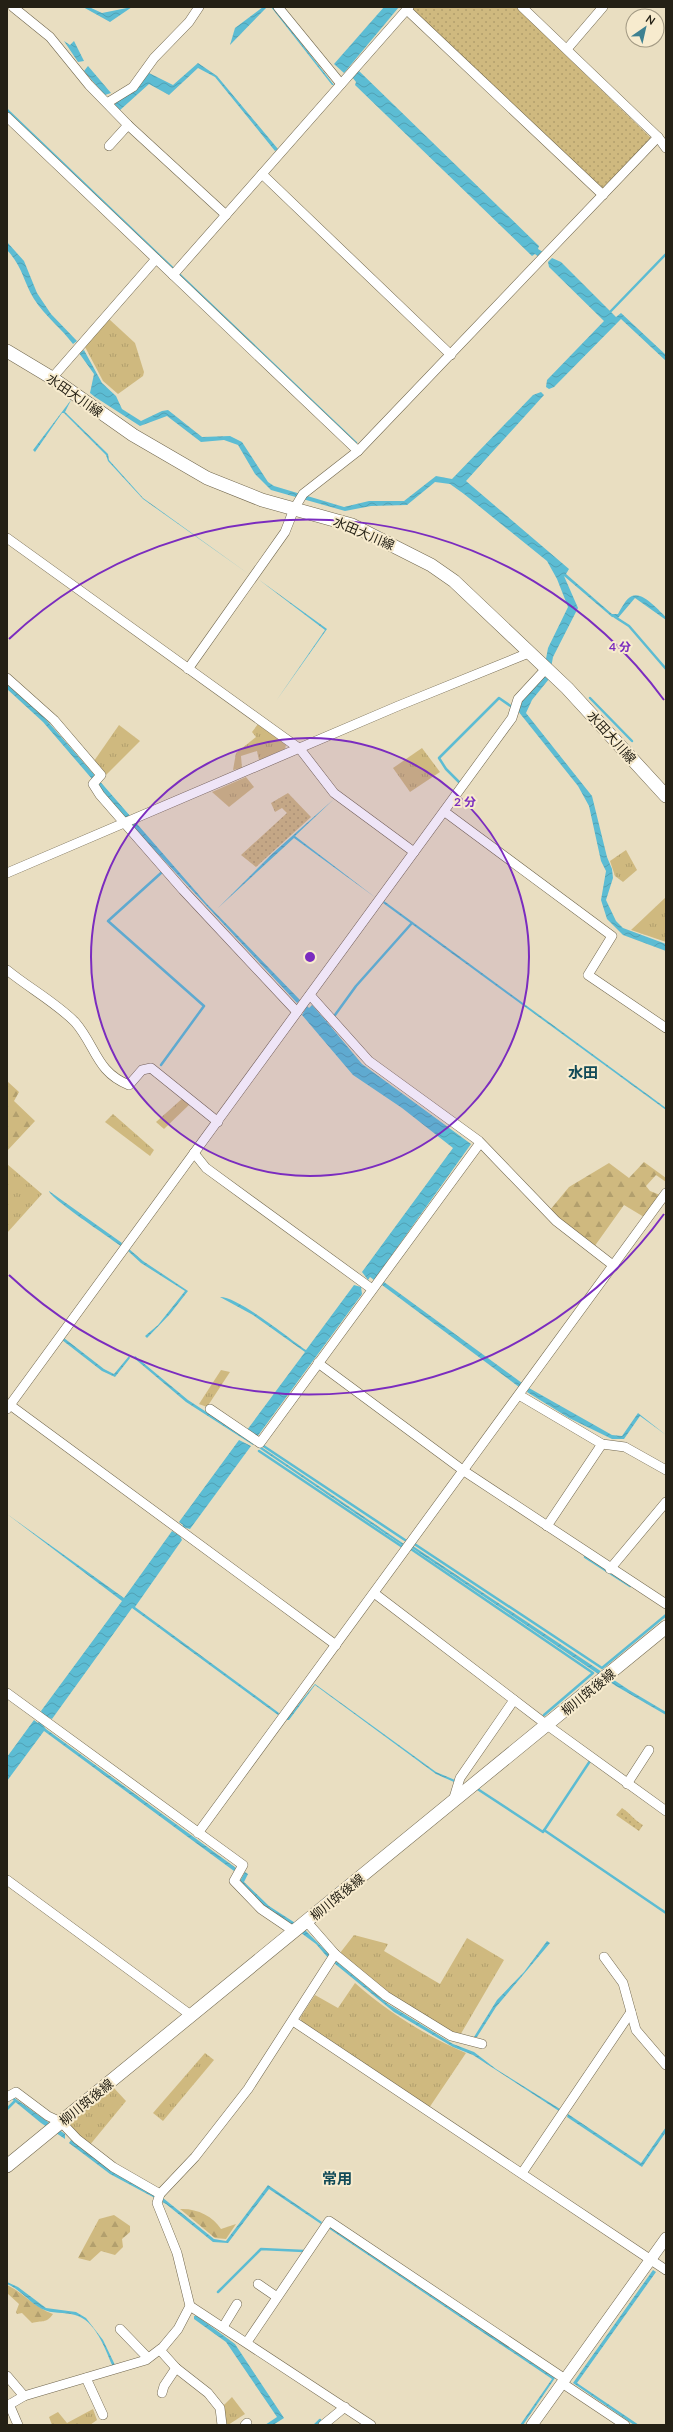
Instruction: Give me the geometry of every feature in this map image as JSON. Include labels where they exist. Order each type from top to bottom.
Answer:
[{"type":"main road","name":"水田大川線","points":[[7,351],[52,378],[133,435],[207,478],[262,500],[299,500],[431,565],[454,581],[531,652],[567,688],[666,796]]},
{"type":"main road","name":"柳川筑後線","points":[[7,2166],[452,1804],[666,1627]]},
{"type":"street","points":[[7,14],[13,7],[50,37],[88,84],[128,125],[226,215]]},
{"type":"street","points":[[107,102],[133,87],[154,58],[189,22],[198,7]]},
{"type":"street","points":[[278,7],[341,84]]},
{"type":"street","points":[[522,7],[658,137],[666,148]]},
{"type":"street","points":[[567,49],[603,7]]},
{"type":"street","points":[[173,275],[408,8],[603,195]]},
{"type":"street","points":[[7,117],[358,452]]},
{"type":"street","points":[[109,146],[128,125]]},
{"type":"street","points":[[188,669],[285,532],[299,500],[358,452],[658,137]]},
{"type":"street","points":[[262,174],[451,355]]},
{"type":"street","points":[[52,378],[156,259]]},
{"type":"street","points":[[7,538],[300,749],[334,793],[414,852]]},
{"type":"street","points":[[7,873],[531,652]]},
{"type":"street","points":[[336,1645],[9,1407],[414,852],[445,812],[512,718],[518,699],[542,673]]},
{"type":"street","points":[[7,678],[54,720],[101,775],[93,784],[184,890],[298,1012]]},
{"type":"street","points":[[445,812],[612,936],[588,975],[666,1028]]},
{"type":"street","points":[[7,970],[75,1022],[86,1037],[100,1064],[120,1082],[129,1086],[142,1070],[151,1068],[218,1122]]},
{"type":"street","points":[[310,995],[369,1061],[480,1143],[556,1221],[614,1266]]},
{"type":"street","points":[[210,1409],[260,1443],[372,1288],[480,1143]]},
{"type":"street","points":[[194,1153],[206,1168],[372,1288]]},
{"type":"street","points":[[198,1833],[666,1193]]},
{"type":"street","points":[[318,1364],[464,1471],[610,1569],[666,1604]]},
{"type":"street","points":[[519,1395],[602,1444],[625,1447],[666,1470]]},
{"type":"street","points":[[547,1526],[602,1444]]},
{"type":"street","points":[[610,1569],[666,1502]]},
{"type":"street","points":[[374,1593],[547,1725],[666,1811]]},
{"type":"street","points":[[7,1692],[242,1865],[234,1881],[261,1909],[295,1932]]},
{"type":"street","points":[[452,1804],[460,1778],[514,1700]]},
{"type":"street","points":[[627,1784],[649,1750]]},
{"type":"street","points":[[7,1880],[192,2016]]},
{"type":"street","points":[[307,1922],[335,1954],[386,1996],[451,2036],[482,2044]]},
{"type":"street","points":[[18,2425],[8,2405],[24,2396],[148,2358],[160,2350],[178,2329],[190,2306],[177,2253],[157,2203],[160,2194],[195,2156],[248,2089],[335,1954]]},
{"type":"street","points":[[604,1957],[623,1983],[636,2030],[666,2065]]},
{"type":"street","points":[[522,2173],[631,2012]]},
{"type":"street","points":[[293,2021],[666,2270]]},
{"type":"street","points":[[7,2097],[16,2092],[48,2116],[61,2122],[77,2139],[113,2167],[160,2194]]},
{"type":"street","points":[[247,2342],[329,2221],[625,2425]]},
{"type":"street","points":[[532,2425],[666,2238]]},
{"type":"street","points":[[258,2284],[277,2297]]},
{"type":"street","points":[[223,2327],[238,2304]]},
{"type":"street","points":[[190,2306],[247,2342],[371,2425]]},
{"type":"street","points":[[120,2329],[148,2358]]},
{"type":"street","points":[[160,2350],[176,2368],[212,2398],[220,2408],[222,2425]]},
{"type":"street","points":[[162,2393],[164,2386],[176,2368]]},
{"type":"street","points":[[7,2376],[24,2396]]},
{"type":"street","points":[[86,2378],[103,2415]]},
{"type":"street","points":[[323,2425],[345,2407]]},
{"type":"green space","points":[[414,7],[516,7],[652,139],[603,191],[412,9]]},
{"type":"green space","points":[[109,319],[135,343],[144,372],[143,376],[118,394],[103,381],[84,345]]},
{"type":"green space","points":[[258,724],[286,745],[285,749],[259,760],[257,751],[241,756],[242,768],[233,770],[236,753],[256,737],[252,732]]},
{"type":"green space","points":[[119,725],[140,741],[106,775],[94,761]]},
{"type":"green space","points":[[422,748],[440,772],[410,792],[393,768]]},
{"type":"green space","points":[[246,777],[254,787],[229,807],[212,792]]},
{"type":"green space","points":[[288,793],[311,817],[256,867],[241,855],[287,813],[282,808],[275,812],[271,803]]},
{"type":"green space","points":[[626,850],[637,870],[623,882],[615,876],[610,861]]},
{"type":"green space","points":[[666,897],[666,942],[631,930]]},
{"type":"green space","points":[[7,1081],[19,1092],[14,1101],[35,1121],[7,1151]]},
{"type":"green space","points":[[184,1097],[191,1103],[164,1129],[156,1122]]},
{"type":"green space","points":[[113,1114],[154,1150],[150,1156],[105,1122]]},
{"type":"green space","points":[[644,1162],[666,1178],[666,1182],[656,1175],[646,1186],[650,1191],[660,1195],[644,1217],[624,1205],[594,1247],[564,1224],[550,1210],[569,1187],[609,1163],[629,1178]]},
{"type":"green space","points":[[7,1164],[42,1194],[7,1233]]},
{"type":"green space","points":[[221,1370],[230,1372],[207,1407],[199,1404]]},
{"type":"green space","points":[[622,1808],[643,1825],[639,1831],[616,1815]]},
{"type":"green space","points":[[354,1935],[388,1944],[384,1951],[440,1984],[467,1938],[504,1960],[459,2037],[405,2006],[340,1953]]},
{"type":"green space","points":[[355,1983],[381,2004],[422,2031],[466,2053],[429,2108],[303,2024],[300,2018],[315,1995],[338,2008]]},
{"type":"green space","points":[[205,2053],[214,2060],[163,2121],[153,2113]]},
{"type":"green space","points":[[113,2087],[126,2101],[89,2146],[70,2127],[70,2124]]},
{"type":"green space","points":[[180,2209],[198,2211],[213,2220],[221,2229],[236,2224],[226,2239],[215,2238]]},
{"type":"green space","points":[[114,2215],[130,2226],[130,2232],[122,2239],[123,2247],[115,2255],[101,2251],[90,2261],[78,2258],[99,2219]]},
{"type":"green space","points":[[7,2285],[41,2308],[53,2314],[46,2320],[32,2323],[22,2313],[17,2314],[16,2312],[19,2304],[7,2293]]},
{"type":"green space","points":[[232,2397],[245,2414],[228,2425],[224,2425],[222,2407]]},
{"type":"green space","points":[[93,2409],[97,2420],[90,2425],[52,2425],[49,2417],[58,2412],[67,2423]]},
{"type":"water","points":[[83,7],[89,7],[102,13],[132,7],[110,22]]},
{"type":"water","points":[[263,7],[267,7],[230,45],[235,28]]},
{"type":"water","points":[[271,7],[273,7],[334,85],[332,85]]},
{"type":"water","points":[[384,7],[399,7],[344,73],[334,64]]},
{"type":"water","points":[[64,41],[70,45],[74,41],[84,61],[78,62]]},
{"type":"water","points":[[198,63],[217,76],[278,149],[275,151],[215,77],[198,68],[169,95],[149,84],[119,111],[114,106],[118,99],[149,73],[173,85]]},
{"type":"water","points":[[88,66],[111,93],[105,95],[84,71]]},
{"type":"water","points":[[358,70],[539,246],[538,249],[543,252],[539,257],[535,254],[532,256],[355,85],[356,82],[352,77]]},
{"type":"water","points":[[7,242],[24,261],[37,293],[51,314],[77,341],[73,344],[34,299],[20,268],[7,250]]},
{"type":"water","points":[[552,258],[561,262],[616,317],[621,313],[666,355],[666,361],[621,319],[554,387],[549,389],[546,387],[547,380],[604,321],[549,267],[548,262]]},
{"type":"water","points":[[84,350],[102,383],[116,396],[122,409],[141,421],[162,411],[168,410],[202,437],[230,436],[242,442],[268,482],[274,486],[344,507],[369,501],[404,501],[436,476],[452,479],[533,395],[541,392],[544,395],[466,481],[569,569],[566,574],[612,614],[618,614],[628,599],[636,595],[646,599],[666,617],[666,620],[635,598],[618,618],[612,617],[564,576],[578,608],[553,657],[549,679],[532,700],[526,713],[592,796],[607,857],[612,869],[613,878],[606,900],[616,921],[623,928],[666,944],[666,951],[623,935],[607,919],[601,900],[606,871],[601,861],[589,806],[578,786],[518,711],[520,699],[543,675],[548,648],[568,607],[557,579],[547,561],[450,484],[435,482],[407,505],[371,506],[345,511],[271,490],[255,474],[238,445],[224,440],[201,442],[167,416],[140,426],[95,397],[90,393],[94,374],[79,353]]},
{"type":"water","points":[[71,400],[65,412],[108,454],[109,460],[143,498],[250,575],[143,499],[108,461],[106,455],[64,413],[62,413],[35,452],[33,450]]},
{"type":"water","points":[[258,579],[327,629],[276,701],[325,630]]},
{"type":"water","points":[[7,684],[43,716],[206,903],[300,1000],[297,1003],[135,829],[43,722],[7,689]]},
{"type":"water","points":[[334,799],[295,836],[376,898],[294,838],[218,908],[273,853]]},
{"type":"water","points":[[384,901],[666,1108],[666,1110],[383,903]]},
{"type":"water","points":[[312,1005],[326,1021],[328,1020],[327,1022],[362,1064],[471,1144],[374,1280],[370,1277],[368,1280],[362,1272],[453,1148],[402,1108],[353,1075],[302,1015],[307,1006],[309,1008]]},
{"type":"water","points":[[49,1191],[122,1243],[121,1246],[69,1209]]},
{"type":"water","points":[[129,1249],[143,1261],[188,1291],[170,1314],[147,1338],[145,1336],[158,1325],[185,1291],[141,1263],[128,1251]]},
{"type":"water","points":[[384,1282],[522,1383],[519,1387],[382,1285]]},
{"type":"water","points":[[354,1285],[361,1287],[362,1294],[257,1437],[247,1430],[305,1352],[253,1315],[220,1297],[228,1299],[251,1311],[306,1350]]},
{"type":"water","points":[[64,1338],[104,1369],[114,1374],[129,1356],[130,1358],[115,1377],[102,1371],[62,1340]]},
{"type":"water","points":[[135,1356],[188,1400],[254,1443],[253,1445],[186,1402],[134,1358]]},
{"type":"water","points":[[529,1388],[612,1435],[622,1436],[638,1413],[666,1435],[640,1416],[624,1439],[612,1439],[569,1418],[527,1392]]},
{"type":"water","points":[[239,1440],[251,1446],[190,1529],[182,1527],[183,1525],[179,1522]]},
{"type":"water","points":[[260,1446],[404,1544],[413,1546],[629,1690],[666,1712],[666,1715],[616,1686],[412,1548],[402,1545],[259,1448]]},
{"type":"water","points":[[7,1514],[124,1598],[172,1531],[180,1536],[182,1540],[135,1607],[279,1713],[278,1715],[132,1608],[52,1719],[43,1715],[41,1711],[122,1601]]},
{"type":"water","points":[[315,1684],[436,1772],[455,1780],[454,1782],[436,1774],[315,1685],[289,1720],[286,1720]]},
{"type":"water","points":[[34,1720],[38,1723],[39,1721],[46,1729],[236,1868],[234,1871],[44,1731],[7,1781],[7,1757]]},
{"type":"water","points":[[245,1872],[248,1874],[244,1882],[269,1906],[303,1928],[336,1961],[388,2004],[453,2044],[474,2052],[496,2069],[560,2109],[559,2111],[473,2055],[453,2047],[394,2012],[329,1959],[316,1944],[266,1907],[241,1885],[240,1881]]},
{"type":"water","points":[[547,1941],[550,1943],[496,2007],[477,2037],[474,2037],[497,2000],[524,1972]]},
{"type":"water","points":[[13,2097],[65,2134],[65,2139],[41,2123],[13,2100]]},
{"type":"water","points":[[568,2114],[641,2163],[666,2127],[666,2132],[642,2167],[567,2117]]},
{"type":"water","points":[[71,2140],[115,2173],[163,2198],[214,2239],[226,2241],[268,2185],[322,2222],[321,2224],[269,2189],[228,2243],[213,2242],[166,2204],[110,2174],[69,2143]]},
{"type":"water","points":[[329,2226],[555,2378],[523,2425],[520,2425],[552,2379],[328,2228]]},
{"type":"water","points":[[653,2270],[656,2272],[577,2383],[639,2425],[634,2425],[573,2383]]},
{"type":"water","points":[[7,2282],[18,2287],[46,2308],[76,2312],[86,2318],[103,2340],[115,2365],[112,2365],[94,2329],[82,2318],[75,2315],[50,2312],[42,2309],[17,2289],[7,2284]]},
{"type":"water","points":[[194,2316],[197,2316],[235,2344],[284,2418],[273,2425],[265,2425],[277,2417],[226,2342],[194,2319]]},
{"type":"waterway","points":[[7,110],[356,443]]},
{"type":"waterway","points":[[610,312],[666,254]]},
{"type":"waterway","points":[[615,617],[629,626],[666,669]]},
{"type":"waterway","points":[[459,782],[446,769],[439,758],[499,698],[512,707]]},
{"type":"waterway","points":[[590,698],[632,741]]},
{"type":"waterway","points":[[161,873],[108,921],[204,1006],[161,1065]]},
{"type":"waterway","points":[[335,1015],[356,986],[412,923]]},
{"type":"waterway","points":[[262,1445],[408,1542]]},
{"type":"waterway","points":[[259,1451],[401,1546],[411,1549],[593,1673],[544,1715]]},
{"type":"waterway","points":[[413,1543],[602,1668],[666,1615]]},
{"type":"waterway","points":[[585,1557],[630,1586]]},
{"type":"waterway","points":[[476,1788],[543,1832],[590,1761]]},
{"type":"waterway","points":[[544,1830],[666,1913]]},
{"type":"waterway","points":[[7,2109],[15,2101]]},
{"type":"waterway","points":[[218,2292],[261,2249],[304,2251]]},
{"type":"waterway","points":[[315,2425],[320,2420]]},
{"type":"district","name":"水田","points":[[583,1072]]},
{"type":"district","name":"常用","points":[[337,2178]]}]
